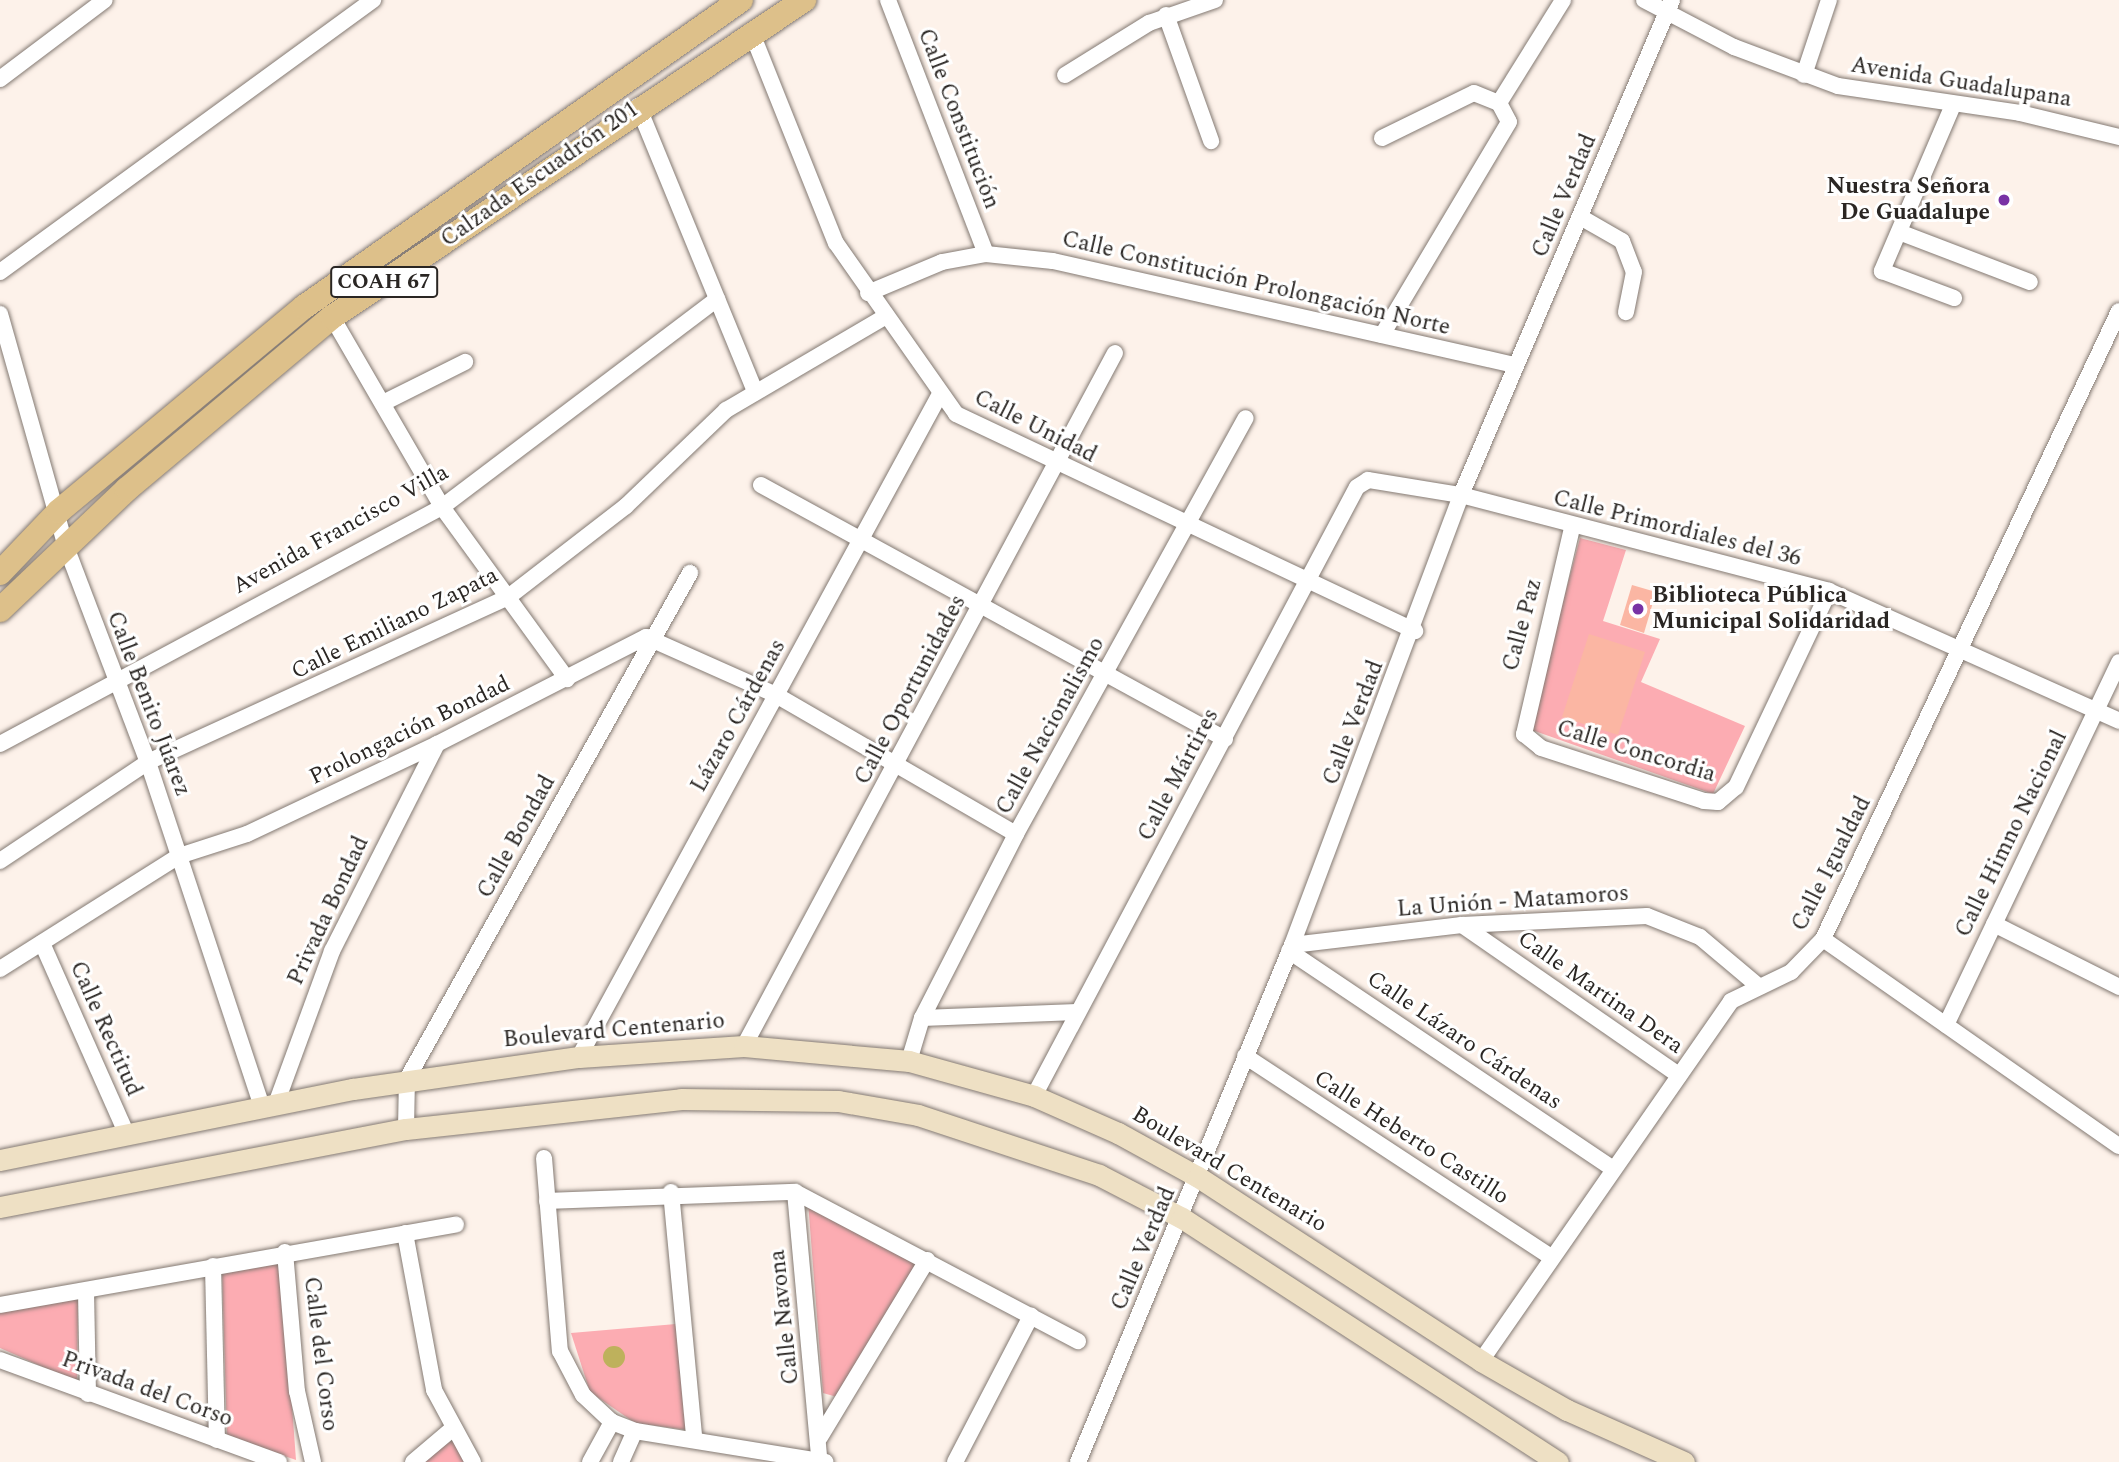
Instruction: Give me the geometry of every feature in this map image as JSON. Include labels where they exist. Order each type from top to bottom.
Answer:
[{"type":"main road","name":"Calzada Escuadrón 201","points":[[0,573],[59,511],[304,307],[741,0]]},
{"type":"main road","name":"Calzada Escuadrón 201","points":[[0,610],[65,544],[332,317],[638,106],[804,0]]},
{"type":"main road","name":"Boulevard Centenario","points":[[0,1160],[407,1079],[579,1057],[744,1046],[909,1061],[1034,1096],[1198,1177],[1481,1361],[1567,1410],[1684,1462]]},
{"type":"main road","points":[[0,1207],[406,1129],[681,1099],[838,1101],[918,1115],[1017,1144],[1182,1218],[1558,1462]]},
{"type":"street","points":[[0,79],[106,0]]},
{"type":"street","points":[[0,272],[373,0]]},
{"type":"street","name":"Calle Constitución","points":[[888,0],[986,254]]},
{"type":"street","points":[[1065,75],[1182,4],[1215,0]]},
{"type":"street","points":[[1499,103],[1563,0]]},
{"type":"street","name":"Avenida Guadalupana","points":[[1644,0],[1669,6],[1804,75],[1892,99],[1953,106],[2119,137]]},
{"type":"street","points":[[1804,75],[1829,0]]},
{"type":"street","name":"Calle Verdad","points":[[1078,1462],[1182,1218],[1245,1056],[1291,948],[1415,631],[1461,495],[1515,365],[1582,218],[1669,6]]},
{"type":"street","points":[[1166,15],[1212,141]]},
{"type":"street","name":"Calle Unidad","points":[[751,32],[836,243],[868,293],[912,344],[939,396],[956,414],[1056,465],[1415,631]]},
{"type":"street","points":[[1382,138],[1461,96],[1499,103]]},
{"type":"street","points":[[1382,335],[1507,132],[1509,122],[1499,103]]},
{"type":"street","points":[[638,106],[755,391]]},
{"type":"street","points":[[1953,106],[1882,271],[1954,298]]},
{"type":"street","points":[[1582,218],[1622,241],[1634,272],[1626,312]]},
{"type":"street","points":[[1899,232],[2030,282]]},
{"type":"street","name":"Calle Constitución Prolongación Norte","points":[[868,293],[942,262],[986,254],[1137,276],[1515,365]]},
{"type":"street","name":"Avenida Francisco Villa","points":[[0,744],[117,677],[442,507],[717,299]]},
{"type":"street","name":"Calle Igualdad","points":[[1481,1361],[1731,1001],[1757,985],[1791,972],[1823,939],[1958,648],[2119,312]]},
{"type":"street","name":"Calle Benito Júarez","points":[[0,314],[59,511],[65,544],[148,762],[269,1105]]},
{"type":"street","name":"Calle Emiliano Zapata","points":[[0,861],[148,762],[507,598],[626,506],[696,436],[755,391],[886,316]]},
{"type":"street","points":[[332,317],[442,507],[567,679]]},
{"type":"street","name":"Calle Oportunidades","points":[[744,1046],[899,764],[1115,353]]},
{"type":"street","points":[[383,403],[465,362]]},
{"type":"street","name":"Lázaro Cárdenas","points":[[579,1057],[939,396]]},
{"type":"street","name":"Calle Nacionalismo","points":[[909,1061],[922,1018],[1017,834],[1246,418]]},
{"type":"street","name":"Calle Primordiales del 36","points":[[1368,480],[1461,495],[1572,528],[1829,591],[2119,721]]},
{"type":"street","name":"Calle Mártires","points":[[1034,1096],[1357,487],[1368,480]]},
{"type":"street","points":[[761,485],[1225,739]]},
{"type":"street","name":"Calle Paz","points":[[1524,734],[1572,528]]},
{"type":"street","name":"Calle Bondad","points":[[406,1129],[407,1079],[690,573]]},
{"type":"street","name":"Calle Concordia","points":[[1524,734],[1542,748],[1704,801],[1718,802],[1736,788],[1829,591]]},
{"type":"street","points":[[655,638],[776,695],[1017,834]]},
{"type":"street","name":"Prolongación Bondad","points":[[0,969],[179,856],[247,834],[438,744],[567,679],[639,639],[655,638]]},
{"type":"street","name":"Calle Himno Nacional","points":[[1946,1025],[2119,662]]},
{"type":"street","name":"Privada Bondad","points":[[269,1105],[332,951],[438,744]]},
{"type":"street","name":"La Unión - Matamoros","points":[[1291,948],[1462,925],[1647,916],[1700,937],[1757,985]]},
{"type":"street","points":[[1994,924],[2119,987]]},
{"type":"street","name":"Calle Martina Dera","points":[[1462,925],[1679,1075]]},
{"type":"street","points":[[1823,939],[2119,1146]]},
{"type":"street","name":"Calle Rectitud","points":[[43,943],[126,1133]]},
{"type":"street","name":"Calle Lázaro Cárdenas","points":[[1291,948],[1614,1169]]},
{"type":"street","points":[[922,1018],[1077,1012]]},
{"type":"street","name":"Calle Heberto Castillo","points":[[1245,1056],[1552,1258]]},
{"type":"street","name":"Calle Navona","points":[[544,1158],[559,1351],[583,1395],[612,1422],[635,1431],[694,1436],[822,1460],[795,1192]]},
{"type":"street","points":[[547,1202],[671,1192],[795,1192],[1078,1341]]},
{"type":"street","points":[[671,1192],[694,1436]]},
{"type":"street","name":"Calle del Corso","points":[[0,1305],[285,1252],[456,1224]]},
{"type":"street","points":[[405,1233],[434,1390],[452,1429],[472,1462]]},
{"type":"street","name":"Calle del Corso","points":[[285,1252],[297,1391],[313,1462]]},
{"type":"street","name":"Calle Navona","points":[[820,1437],[928,1260]]},
{"type":"street","points":[[213,1266],[217,1440]]},
{"type":"street","points":[[86,1291],[88,1394]]},
{"type":"street","points":[[955,1462],[1031,1316]]},
{"type":"street","name":"Privada del Corso","points":[[0,1360],[279,1462]]},
{"type":"street","points":[[590,1462],[612,1422]]},
{"type":"street","points":[[413,1462],[452,1429]]},
{"type":"street","points":[[621,1462],[635,1431]]},
{"type":"shaded area","points":[[1580,538],[1626,550],[1603,621],[1660,639],[1641,682],[1745,726],[1713,794],[1529,729]]},
{"type":"shaded area","points":[[808,1202],[921,1259],[837,1397],[823,1393]]},
{"type":"shaded area","points":[[281,1258],[296,1460],[227,1436],[222,1270]]},
{"type":"shaded area","points":[[78,1299],[77,1382],[0,1348],[0,1311]]},
{"type":"shaded area","points":[[676,1324],[688,1430],[635,1423],[590,1392],[571,1333]]},
{"type":"shaded area","points":[[614,1346],[622,1349],[625,1357],[622,1365],[614,1368],[606,1365],[603,1357],[606,1349]]},
{"type":"shaded area","points":[[454,1439],[468,1462],[421,1462]]},
{"type":"building","name":"Biblioteca Pública Municipal Solidaridad","points":[[1632,585],[1656,592],[1644,633],[1620,625]]},
{"type":"building","points":[[1589,634],[1645,652],[1618,735],[1562,717]]},
{"type":"place","name":"Nuestra Señora De Guadalupe","points":[[2004,200]]},
{"type":"place","name":"Biblioteca Pública Municipal Solidaridad","points":[[1638,609]]}]
